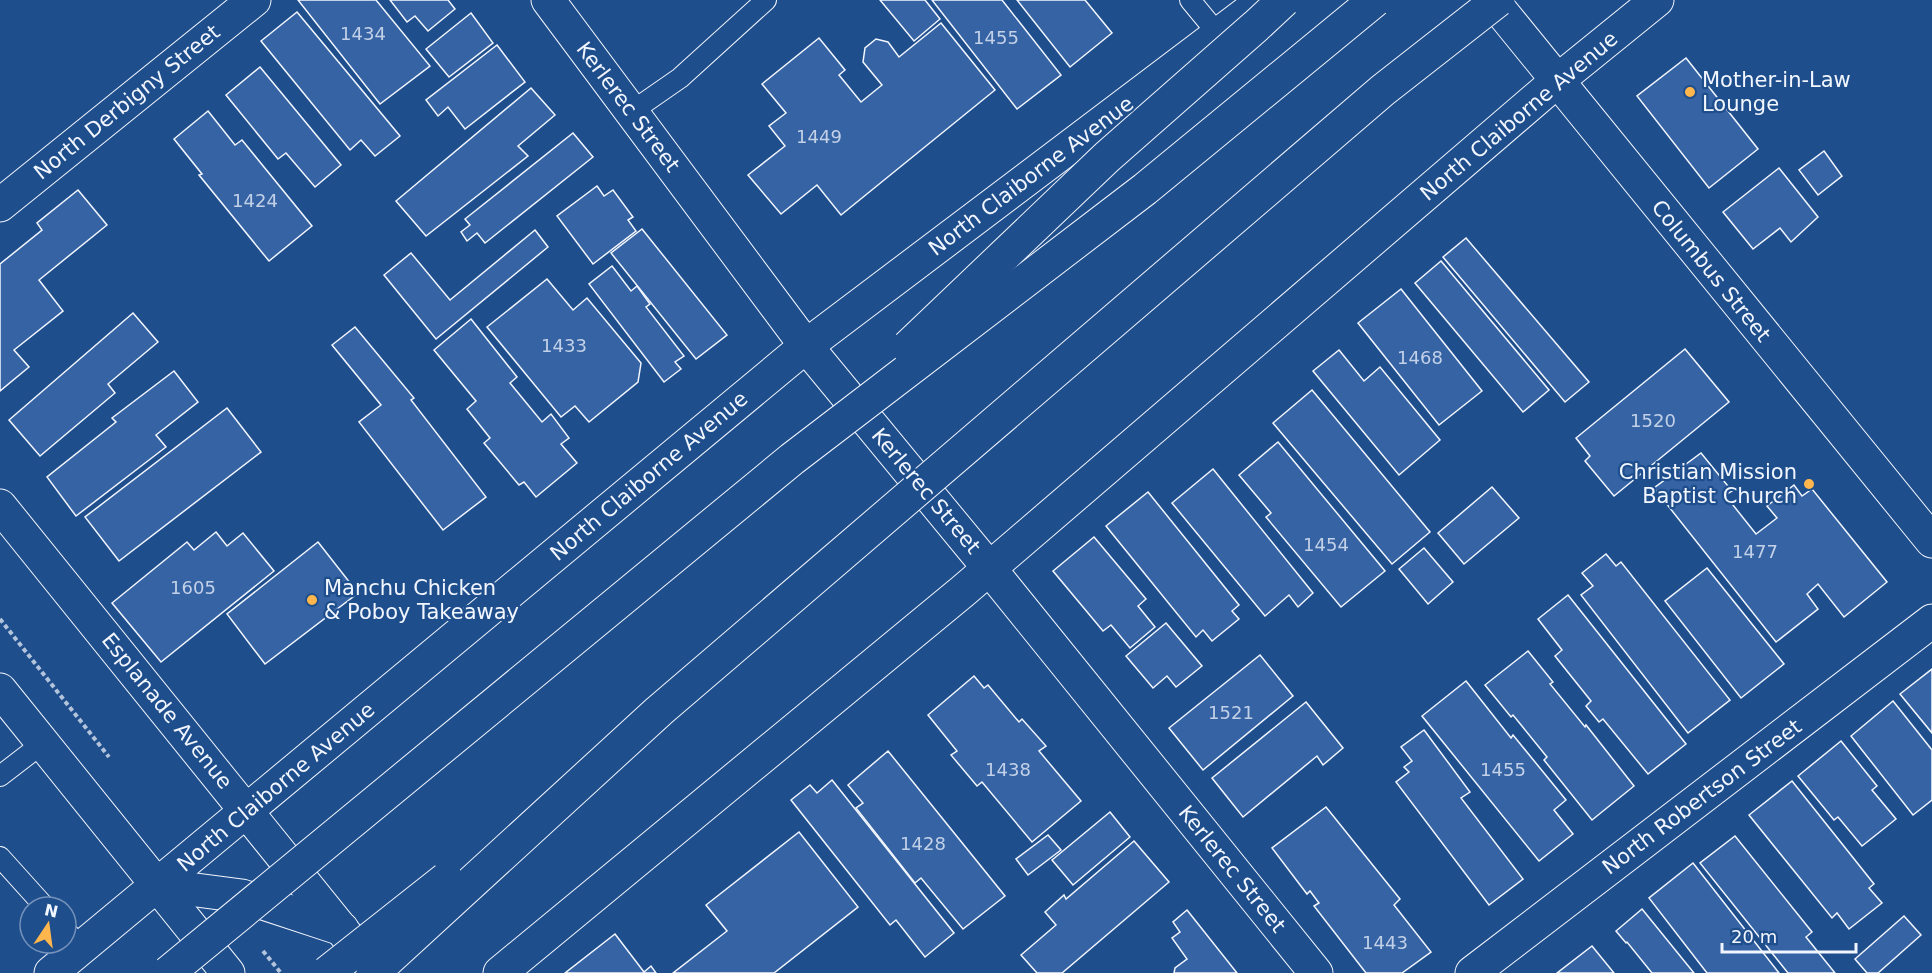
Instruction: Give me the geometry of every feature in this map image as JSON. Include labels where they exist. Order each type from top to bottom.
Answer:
[{"type":"main road","name":"North Derbigny Street","points":[[0,205],[254,0]]},
{"type":"main road","name":"Kerlerec Street","points":[[548,0],[806,346],[989,568],[1316,973]]},
{"type":"main road","name":"North Claiborne Avenue","points":[[78,936],[158,885],[806,346],[1264,0]]},
{"type":"main road","points":[[792,459],[1107,157],[1284,0]]},
{"type":"main road","points":[[168,973],[792,459],[1145,189],[1375,0]]},
{"type":"main road","name":"Columbus Street","points":[[1492,0],[1932,541]]},
{"type":"main road","points":[[375,973],[660,711],[1383,90],[1498,0]]},
{"type":"main road","name":"North Claiborne Avenue","points":[[500,973],[989,568],[1557,81],[1657,0]]},
{"type":"main road","name":"Esplanade Avenue","points":[[0,506],[247,810],[375,973]]},
{"type":"main road","name":"North Robertson Street","points":[[1472,973],[1932,621]]},
{"type":"main road","points":[[0,690],[228,973]]},
{"type":"main road","points":[[327,973],[660,711]]},
{"type":"main road","points":[[158,885],[242,896],[342,929]]},
{"type":"main road","name":"North Claiborne Avenue","points":[[51,973],[63,955]]},
{"type":"lane","points":[[631,112],[680,78],[766,0]]},
{"type":"lane","points":[[1190,0],[1218,34]]},
{"type":"lane","points":[[0,776],[43,743]]},
{"type":"lane","points":[[0,857],[34,895]]},
{"type":"building","points":[[298,0],[376,0],[430,66],[380,104]]},
{"type":"building","points":[[390,0],[448,0],[455,9],[428,31],[415,16],[407,22]]},
{"type":"building","points":[[880,0],[925,0],[940,19],[914,41]]},
{"type":"building","points":[[932,0],[1002,0],[1061,75],[1017,109]]},
{"type":"building","points":[[1017,0],[1085,0],[1112,33],[1070,67]]},
{"type":"building","points":[[297,12],[400,136],[375,156],[361,140],[350,150],[261,41]]},
{"type":"building","points":[[471,13],[493,43],[449,77],[426,49]]},
{"type":"building","points":[[941,23],[995,90],[841,215],[817,185],[781,214],[748,175],[785,146],[769,126],[786,113],[762,84],[819,38],[845,70],[839,75],[861,102],[882,85],[863,62],[865,48],[876,39],[888,42],[899,57]]},
{"type":"building","points":[[497,45],[525,82],[465,129],[448,107],[438,116],[426,100]]},
{"type":"building","points":[[1686,58],[1758,149],[1709,188],[1637,96]]},
{"type":"building","points":[[260,67],[341,165],[315,187],[286,153],[278,159],[226,95]]},
{"type":"building","points":[[531,88],[555,115],[518,146],[528,156],[426,236],[396,201]]},
{"type":"building","points":[[208,111],[235,145],[242,140],[312,226],[269,261],[199,175],[202,174],[174,139]]},
{"type":"building","points":[[573,133],[593,157],[485,243],[477,233],[467,241],[461,232],[470,225],[465,219]]},
{"type":"building","points":[[1824,151],[1842,176],[1818,195],[1799,170]]},
{"type":"building","points":[[1779,168],[1818,217],[1791,242],[1780,228],[1753,249],[1723,212]]},
{"type":"building","points":[[597,186],[604,196],[613,190],[633,217],[628,220],[636,231],[593,264],[557,216]]},
{"type":"building","points":[[78,190],[107,225],[39,280],[63,311],[14,350],[29,367],[0,391],[0,264],[42,230],[37,223]]},
{"type":"building","points":[[642,229],[727,335],[696,359],[611,253]]},
{"type":"building","points":[[535,230],[548,247],[436,339],[384,275],[411,253],[450,300]]},
{"type":"building","points":[[1466,238],[1589,382],[1565,402],[1443,257]]},
{"type":"building","points":[[1441,261],[1549,390],[1523,412],[1415,283]]},
{"type":"building","points":[[612,266],[631,291],[637,286],[650,304],[646,307],[684,356],[675,362],[681,369],[664,382],[589,284]]},
{"type":"building","points":[[547,279],[573,310],[587,298],[641,363],[638,382],[589,422],[575,406],[561,417],[487,327]]},
{"type":"building","points":[[1401,289],[1482,391],[1439,425],[1358,323]]},
{"type":"building","points":[[133,313],[158,342],[108,384],[115,393],[40,456],[9,420]]},
{"type":"building","points":[[471,319],[517,377],[510,383],[542,422],[551,414],[569,438],[561,444],[577,463],[536,497],[524,482],[519,485],[484,443],[490,438],[467,409],[476,401],[434,350]]},
{"type":"building","points":[[355,327],[414,398],[411,400],[486,497],[443,530],[359,422],[381,405],[332,345]]},
{"type":"building","points":[[1685,349],[1729,402],[1614,496],[1585,461],[1590,456],[1576,438]]},
{"type":"building","points":[[1339,350],[1364,381],[1380,367],[1440,440],[1399,475],[1313,371]]},
{"type":"building","points":[[174,371],[198,402],[156,435],[166,447],[76,516],[47,477],[116,422],[112,418]]},
{"type":"building","points":[[1312,390],[1430,532],[1392,564],[1273,423]]},
{"type":"building","points":[[227,408],[261,452],[119,561],[85,517]]},
{"type":"building","points":[[1278,442],[1385,571],[1341,607],[1266,517],[1271,513],[1239,475]]},
{"type":"building","points":[[1701,453],[1732,491],[1725,495],[1756,534],[1777,518],[1767,506],[1794,485],[1802,496],[1812,489],[1887,582],[1844,617],[1818,584],[1807,594],[1818,609],[1776,642],[1654,488]]},
{"type":"building","points":[[1213,469],[1313,593],[1298,607],[1289,595],[1265,616],[1172,503]]},
{"type":"building","points":[[1492,487],[1519,518],[1464,564],[1438,533]]},
{"type":"building","points":[[1148,492],[1239,605],[1232,611],[1239,619],[1212,641],[1203,630],[1196,637],[1106,526]]},
{"type":"building","points":[[216,532],[227,546],[243,533],[274,571],[161,662],[112,603],[187,542],[194,550]]},
{"type":"building","points":[[1094,537],[1146,599],[1138,606],[1155,627],[1130,648],[1111,625],[1103,631],[1053,571]]},
{"type":"building","points":[[318,542],[358,593],[265,664],[227,614]]},
{"type":"building","points":[[1424,548],[1453,582],[1428,604],[1399,569]]},
{"type":"building","points":[[1606,554],[1616,566],[1621,562],[1730,700],[1688,733],[1581,595],[1593,586],[1582,573]]},
{"type":"building","points":[[1707,568],[1784,664],[1741,698],[1665,601]]},
{"type":"building","points":[[1568,595],[1686,744],[1648,774],[1603,719],[1599,722],[1586,706],[1591,701],[1555,656],[1562,650],[1538,619]]},
{"type":"building","points":[[1166,623],[1202,666],[1176,687],[1167,676],[1153,688],[1126,656]]},
{"type":"building","points":[[1528,651],[1553,682],[1550,684],[1634,786],[1592,820],[1544,760],[1547,757],[1485,685]]},
{"type":"building","points":[[1260,655],[1293,696],[1203,770],[1169,728]]},
{"type":"building","points":[[1932,669],[1932,733],[1900,694]]},
{"type":"building","points":[[974,676],[984,688],[988,685],[1019,722],[1022,719],[1046,746],[1039,751],[1081,801],[1032,842],[982,782],[977,786],[951,755],[957,751],[928,715]]},
{"type":"building","points":[[1466,681],[1511,738],[1513,735],[1566,800],[1554,810],[1573,834],[1539,861],[1422,716]]},
{"type":"building","points":[[1893,701],[1932,750],[1932,800],[1913,815],[1851,736]]},
{"type":"building","points":[[1306,702],[1343,748],[1323,765],[1317,756],[1243,817],[1212,778]]},
{"type":"building","points":[[1424,730],[1470,792],[1461,798],[1523,879],[1489,905],[1396,782],[1409,772],[1404,767],[1412,761],[1401,747]]},
{"type":"building","points":[[1841,741],[1877,786],[1872,790],[1896,819],[1862,846],[1838,817],[1834,820],[1798,776]]},
{"type":"building","points":[[888,751],[1005,896],[963,929],[921,878],[915,883],[856,808],[863,803],[848,785]]},
{"type":"building","points":[[832,780],[954,933],[925,957],[896,920],[890,925],[791,800],[810,785],[817,793]]},
{"type":"building","points":[[1792,781],[1874,884],[1869,888],[1882,903],[1849,929],[1837,913],[1832,918],[1749,815]]},
{"type":"building","points":[[1326,807],[1400,899],[1394,905],[1431,952],[1402,973],[1366,973],[1314,906],[1319,903],[1310,891],[1307,894],[1272,848]]},
{"type":"building","points":[[1110,812],[1130,837],[1073,885],[1052,860]]},
{"type":"building","points":[[799,832],[858,907],[774,973],[673,973],[727,931],[706,905]]},
{"type":"building","points":[[1048,835],[1061,850],[1028,875],[1016,859]]},
{"type":"building","points":[[1735,836],[1812,932],[1806,937],[1835,973],[1788,973],[1700,863]]},
{"type":"building","points":[[1134,841],[1169,882],[1062,973],[1037,973],[1021,955],[1056,925],[1045,912],[1064,895],[1066,899]]},
{"type":"building","points":[[1693,863],[1779,973],[1707,973],[1649,898]]},
{"type":"building","points":[[1642,909],[1694,973],[1652,973],[1616,931]]},
{"type":"building","points":[[1187,910],[1237,973],[1174,973],[1175,968],[1187,959],[1172,938],[1180,932],[1173,922]]},
{"type":"building","points":[[1904,916],[1921,935],[1878,973],[1867,973],[1855,959]]},
{"type":"building","points":[[615,934],[644,972],[651,966],[656,973],[565,973]]},
{"type":"building","points":[[1592,946],[1614,973],[1557,973]]},
{"type":"place","name":"Mother-in-Law Lounge","points":[[1690,92]]},
{"type":"place","name":"Christian Mission Baptist Church","points":[[1809,484]]},
{"type":"place","name":"Manchu Chicken & Poboy Takeaway","points":[[312,600]]}]
